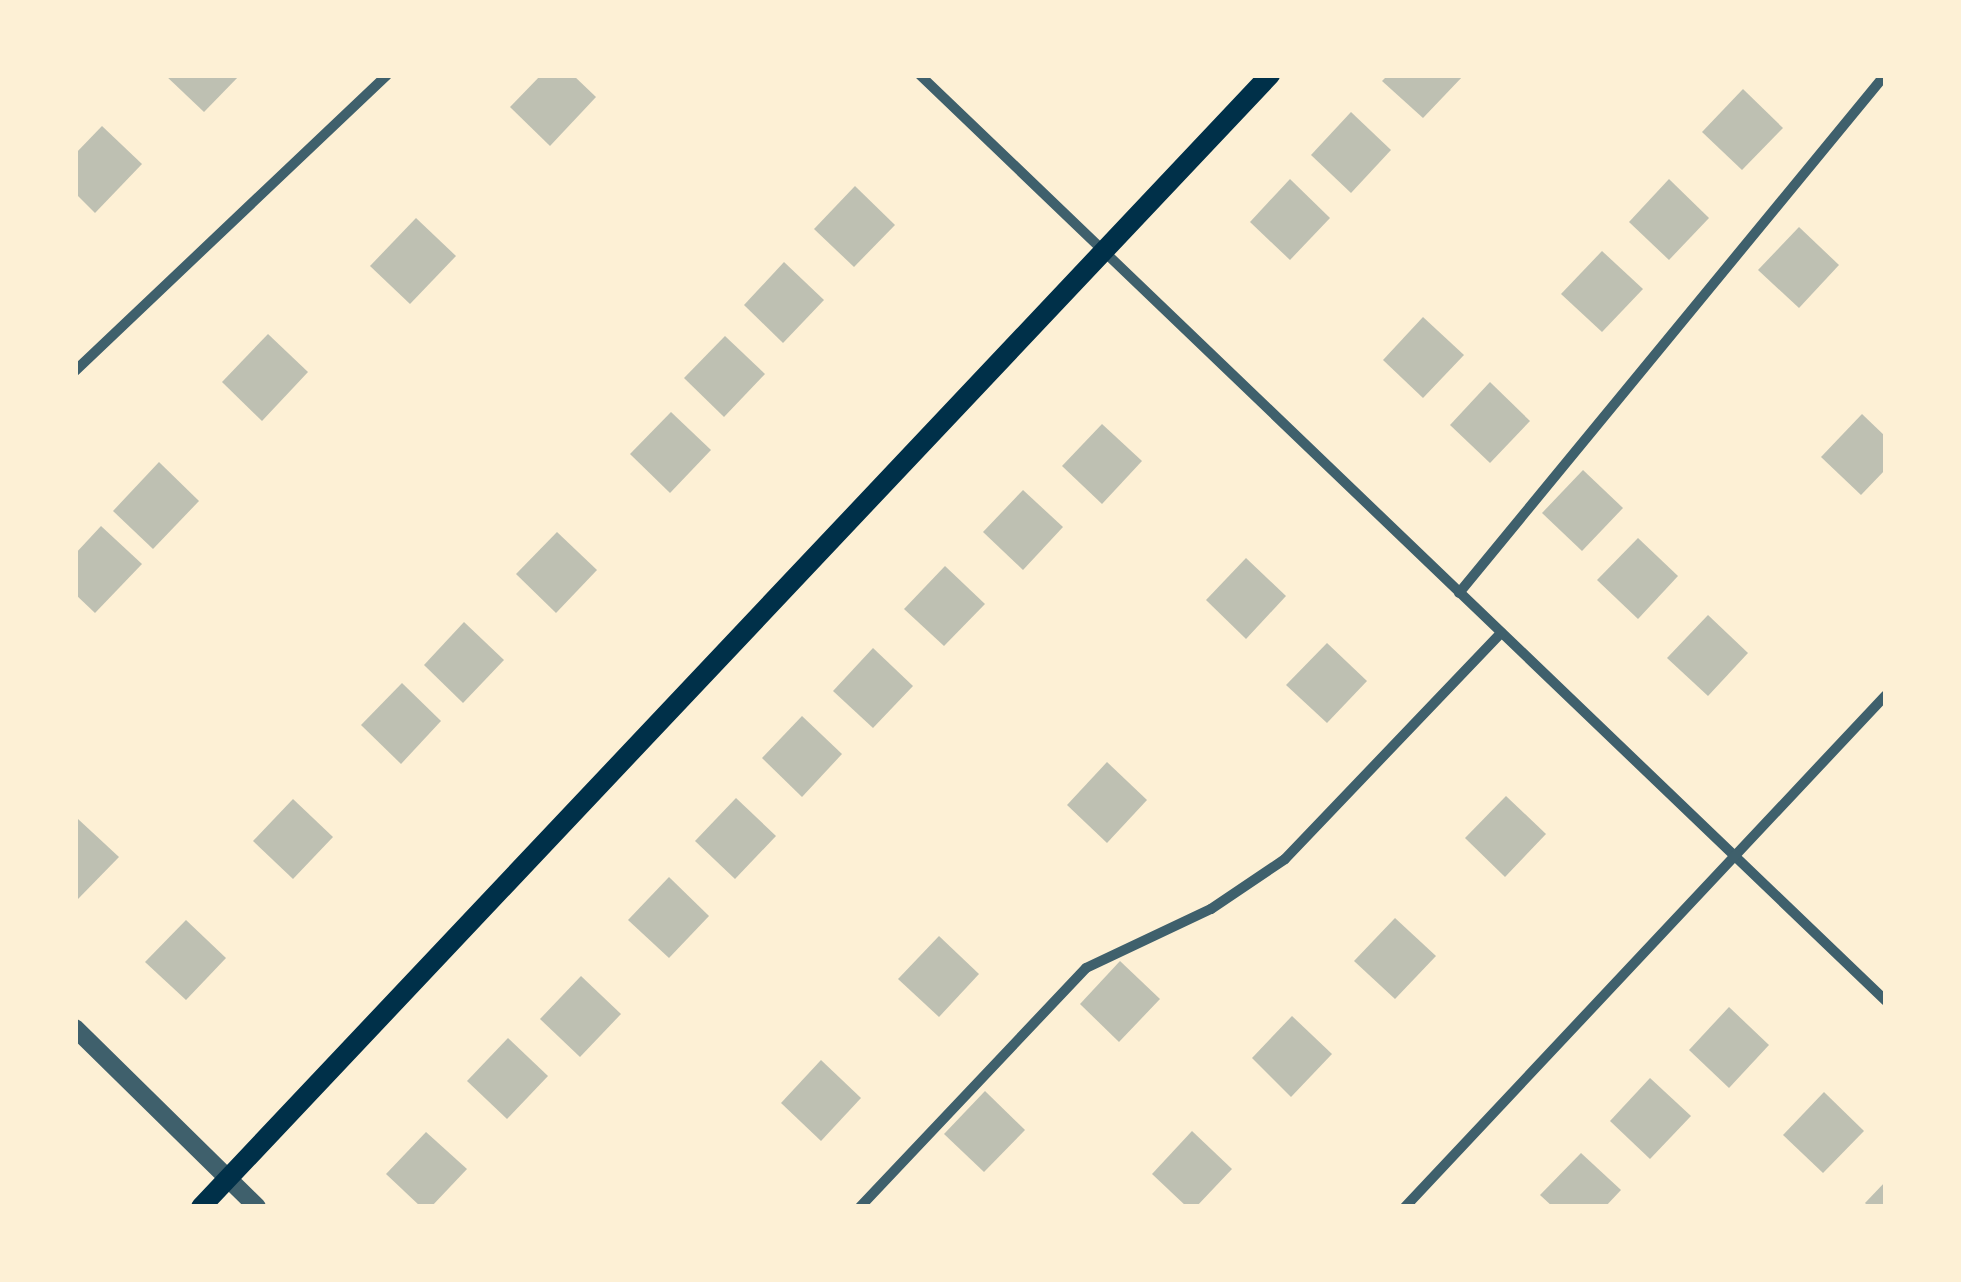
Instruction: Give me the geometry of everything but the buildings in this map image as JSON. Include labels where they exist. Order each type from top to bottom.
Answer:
[{"type":"main road","points":[[201,1207],[1270,75]]},
{"type":"street","points":[[75,371],[387,75]]},
{"type":"street","points":[[920,75],[1886,1001]]},
{"type":"street","points":[[1459,593],[1885,75]]},
{"type":"street","points":[[860,1207],[1086,968],[1211,910],[1284,860],[1502,633]]},
{"type":"street","points":[[1405,1207],[1886,695]]},
{"type":"street","points":[[75,1028],[257,1207]]}]
